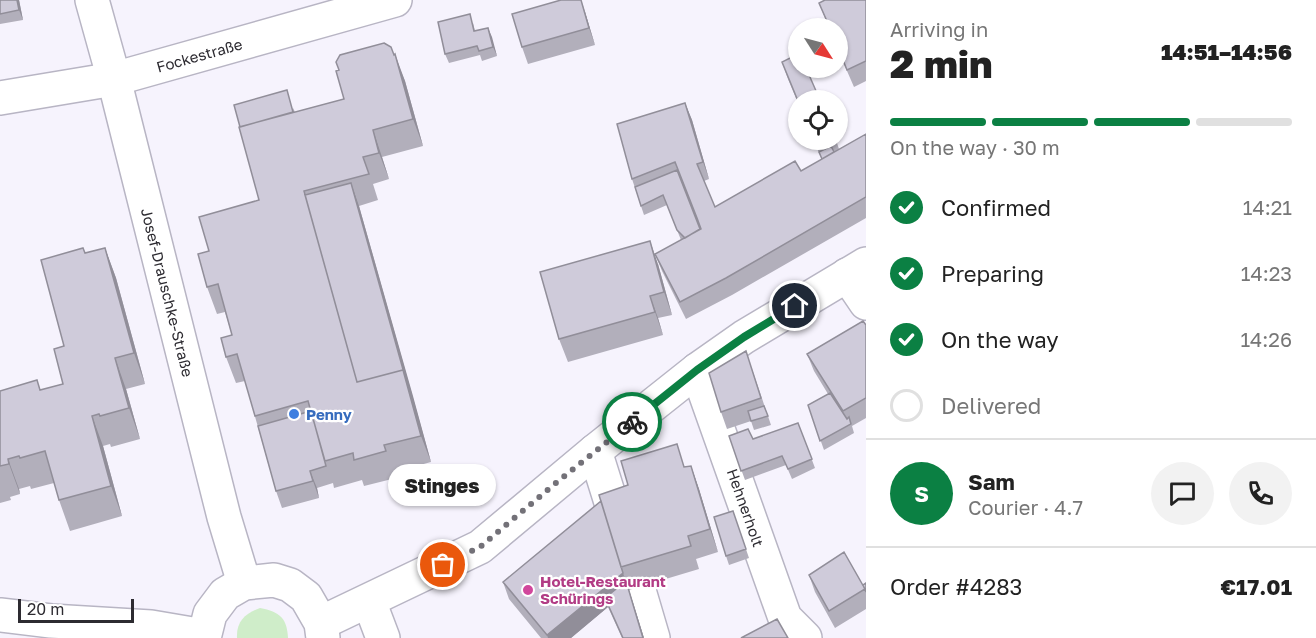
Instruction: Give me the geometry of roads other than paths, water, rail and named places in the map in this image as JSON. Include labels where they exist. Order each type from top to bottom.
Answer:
[{"type":"street","name":"Josef-Drauschke-Straße","points":[[92,0],[244,583]]},
{"type":"street","name":"Fockestraße","points":[[0,98],[114,79],[395,0]]},
{"type":"street","points":[[0,615],[51,621],[151,627],[204,637],[210,614],[225,594],[244,583],[274,580],[290,585],[306,597],[322,630],[369,601],[480,547],[697,370],[744,337],[857,269],[866,303]]},
{"type":"street","name":"Hehnerholt","points":[[697,370],[785,618],[805,638]]},
{"type":"street","points":[[595,451],[615,515]]},
{"type":"street","points":[[638,587],[654,638]]},
{"type":"street","points":[[369,601],[382,638]]},
{"type":"place","name":"Penny","points":[[294,414]]},
{"type":"place","name":"Stinges","points":[[443,565]]},
{"type":"place","name":"Hotel-Restaurant Schürings","points":[[528,590]]}]
